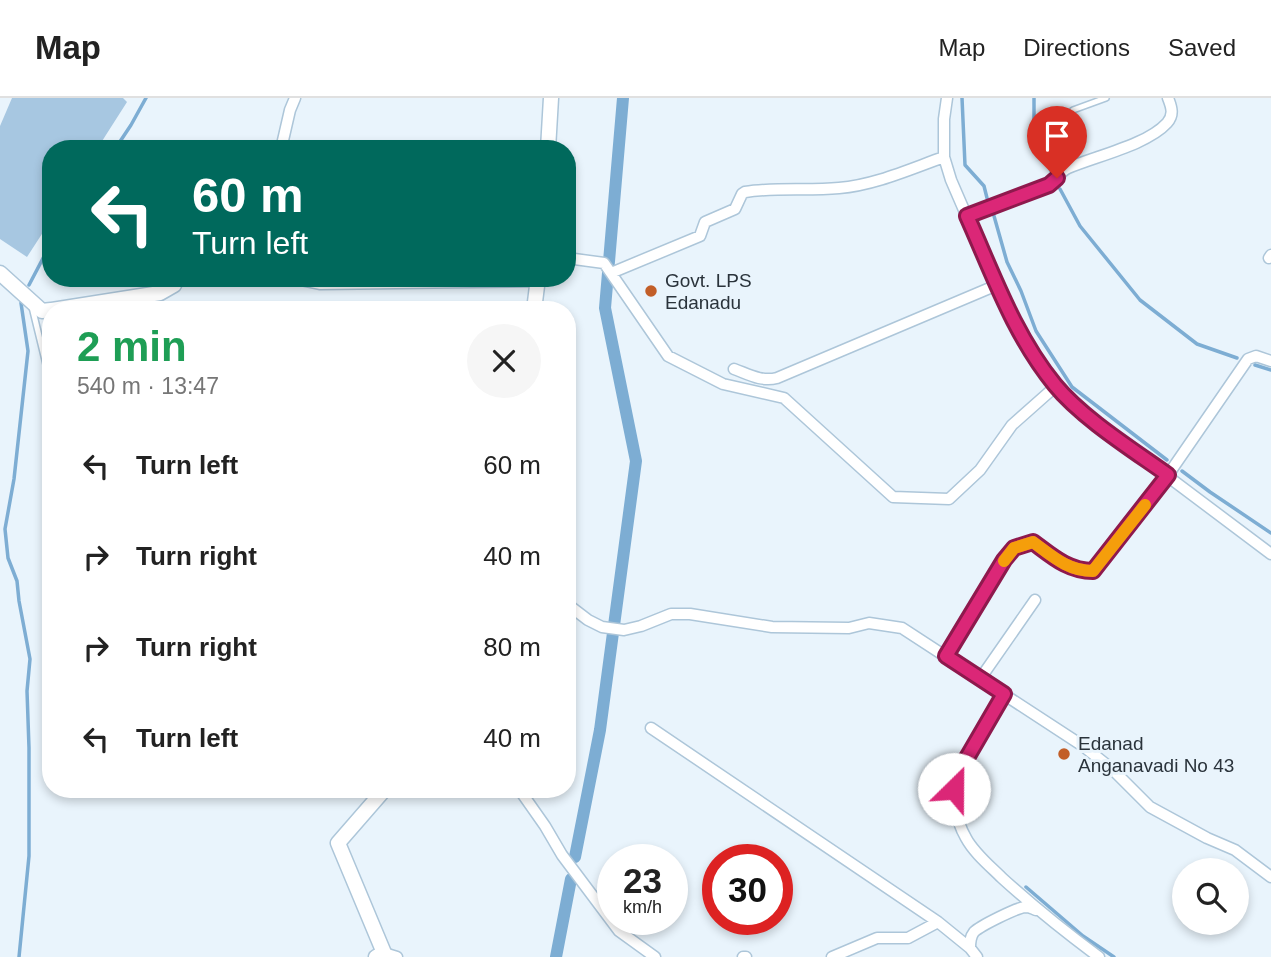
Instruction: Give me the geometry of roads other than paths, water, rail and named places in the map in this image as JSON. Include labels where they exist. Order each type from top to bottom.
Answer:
[{"type":"street","points":[[283,140],[295,98]]},
{"type":"street","points":[[549,140],[551,98]]},
{"type":"street","points":[[947,98],[944,157],[951,180],[1006,307],[1030,349],[1056,386],[1094,421],[1271,554]]},
{"type":"street","points":[[967,216],[1049,185],[1066,169],[1138,142],[1152,134],[1170,118],[1172,109],[1168,98]]},
{"type":"street","points":[[611,273],[700,236],[705,222],[735,209],[745,192],[859,186],[944,157]]},
{"type":"street","points":[[576,259],[604,263],[668,356],[723,384],[784,398],[893,498],[949,499],[980,470],[1012,425],[1056,386]]},
{"type":"street","points":[[0,273],[30,301],[42,308]]},
{"type":"street","points":[[734,369],[768,380],[776,378],[996,285]]},
{"type":"street","points":[[113,301],[160,293],[170,287]]},
{"type":"street","points":[[946,656],[1014,548],[1033,542],[1063,564],[1080,571],[1093,571],[1168,475],[1248,359],[1256,356],[1271,361]]},
{"type":"street","points":[[980,679],[1035,600]]},
{"type":"street","points":[[576,611],[588,620],[608,628],[624,630],[671,614],[690,614],[772,627],[849,628],[869,623],[902,628],[1083,746],[1112,769],[1150,807],[1235,850],[1271,877]]},
{"type":"street","points":[[1004,694],[957,775],[954,789],[956,806],[966,838],[985,862],[1036,910],[1099,957]]},
{"type":"street","points":[[651,728],[938,922],[973,952]]},
{"type":"street","points":[[378,798],[338,843],[386,956]]},
{"type":"street","points":[[525,798],[562,855],[619,931],[655,957]]},
{"type":"street","points":[[973,952],[971,939],[978,929],[1015,910],[1029,907],[1036,910]]},
{"type":"street","points":[[832,957],[877,938],[908,939],[938,922]]},
{"type":"lane","points":[[1073,110],[1106,98]]},
{"type":"lane","points":[[30,301],[42,349]]},
{"type":"waterway","points":[[121,140],[146,98]]},
{"type":"waterway","points":[[575,857],[600,730],[636,461],[605,308],[623,98]]},
{"type":"waterway","points":[[962,98],[965,165],[984,186],[987,198]]},
{"type":"waterway","points":[[1034,98],[1034,138],[1051,171]]},
{"type":"waterway","points":[[1060,189],[1080,226],[1140,300],[1197,344],[1237,358]]},
{"type":"waterway","points":[[994,216],[1007,262],[1036,331],[1072,387],[1167,460]]},
{"type":"waterway","points":[[29,285],[42,260]]},
{"type":"waterway","points":[[19,957],[29,856],[27,691],[30,659],[17,581],[8,558],[5,529],[14,479],[28,351],[21,303]]},
{"type":"waterway","points":[[1255,365],[1271,370]]},
{"type":"waterway","points":[[1182,471],[1271,533]]},
{"type":"waterway","points":[[556,957],[571,879]]},
{"type":"waterway","points":[[1026,887],[1083,936],[1114,957]]},
{"type":"place","name":"Govt. LPS Edanadu","points":[[651,291]]},
{"type":"place","name":"Edanad Anganavadi No 43","points":[[1064,754]]}]
